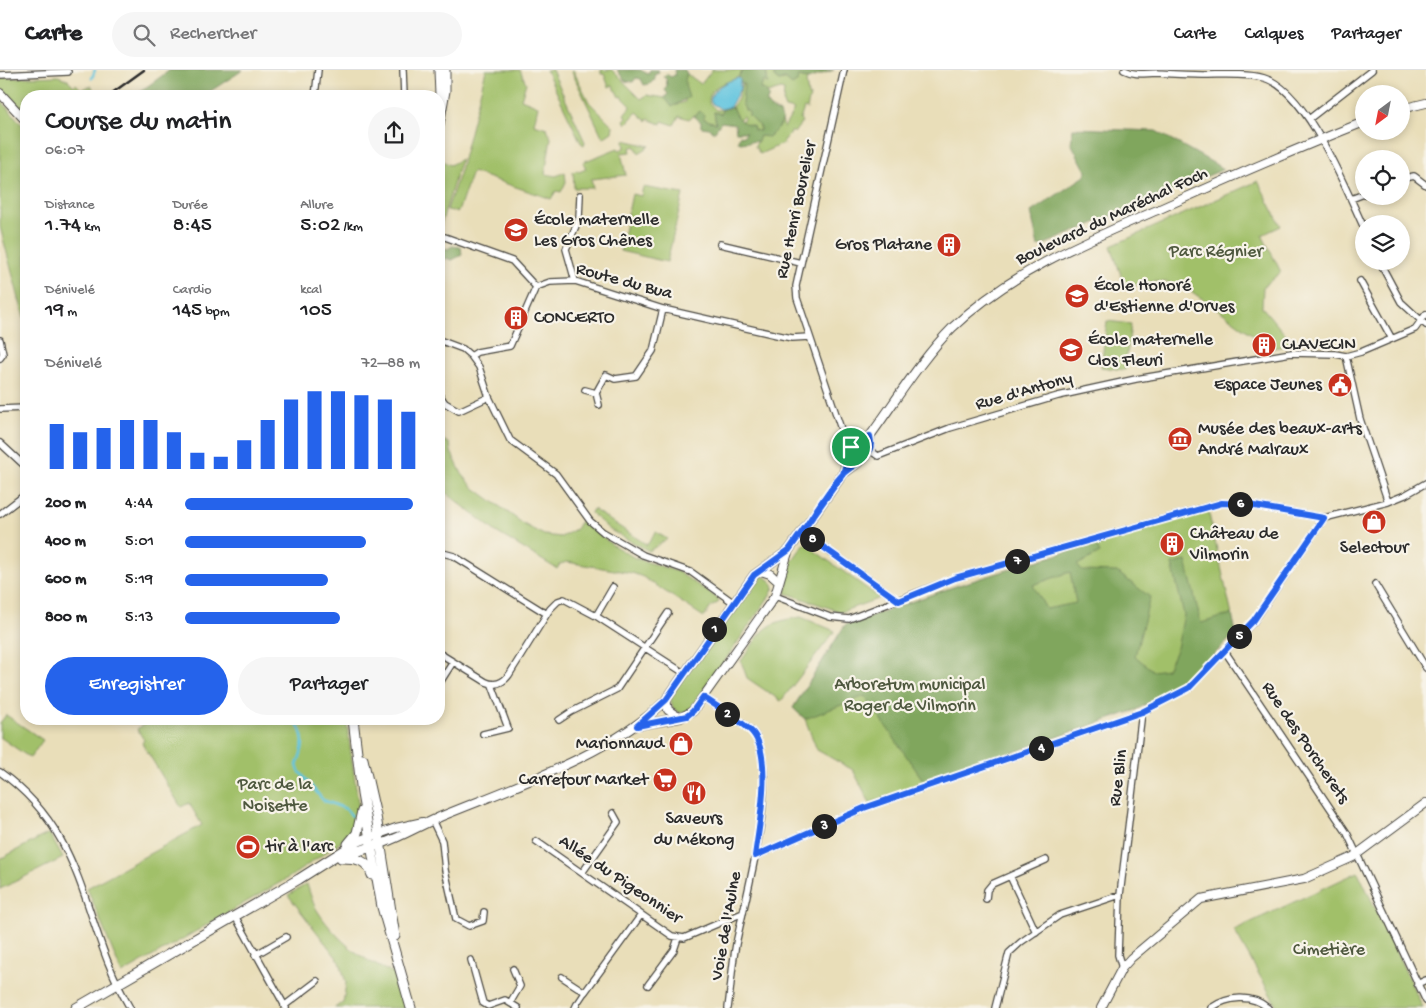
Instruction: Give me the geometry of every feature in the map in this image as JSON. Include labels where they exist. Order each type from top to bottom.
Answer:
[{"type":"main road","points":[[439,70],[440,90]]},
{"type":"main road","points":[[445,91],[446,70]]},
{"type":"main road","points":[[354,725],[362,794],[382,907]]},
{"type":"main road","points":[[354,725],[381,844],[397,954]]},
{"type":"main road","points":[[338,856],[357,833],[360,826],[362,794]]},
{"type":"main road","points":[[76,1008],[370,837]]},
{"type":"main road","points":[[338,856],[381,844]]},
{"type":"main road","points":[[338,856],[355,858],[370,867],[412,1008]]},
{"type":"street","points":[[316,90],[318,70]]},
{"type":"street","points":[[403,70],[404,90]]},
{"type":"street","name":"Rue Henri Bourelier","points":[[844,70],[796,286],[797,298],[809,337],[843,435],[851,447]]},
{"type":"street","points":[[1124,70],[1143,75],[1156,73],[1250,75],[1266,78],[1279,86],[1309,120],[1321,138],[1358,215]]},
{"type":"street","points":[[1309,120],[1372,70]]},
{"type":"street","points":[[0,75],[68,72]]},
{"type":"street","points":[[0,93],[20,115]]},
{"type":"street","points":[[1410,107],[1426,103]]},
{"type":"street","name":"Boulevard du Maréchal Foch","points":[[870,436],[921,364],[953,328],[992,294],[1039,264],[1321,138],[1355,125]]},
{"type":"street","points":[[1410,176],[1424,183]]},
{"type":"street","points":[[575,281],[566,248],[579,220],[580,196]]},
{"type":"street","points":[[1351,199],[1355,197]]},
{"type":"street","points":[[445,237],[512,261],[536,287],[510,346],[477,352],[471,356]]},
{"type":"street","points":[[720,244],[801,263]]},
{"type":"street","points":[[1383,270],[1400,302],[1424,323],[1426,314]]},
{"type":"street","name":"Route du Bua","points":[[536,287],[550,282],[575,281],[663,309],[792,338],[809,337]]},
{"type":"street","points":[[1360,282],[1392,339]]},
{"type":"street","points":[[599,405],[596,393],[606,375],[615,379],[636,376],[653,351],[663,309]]},
{"type":"street","name":"Rue d'Antony","points":[[869,451],[878,456],[965,424],[1058,396],[1136,379],[1291,353],[1346,356],[1392,339],[1424,323]]},
{"type":"street","points":[[0,340],[3,354],[0,358]]},
{"type":"street","points":[[445,342],[463,349],[471,356],[479,367],[489,397],[510,440],[556,474],[590,521],[603,532],[643,555],[691,572],[734,603]]},
{"type":"street","points":[[1346,356],[1360,419],[1388,502]]},
{"type":"street","points":[[585,390],[596,393]]},
{"type":"street","points":[[445,403],[458,410],[489,397]]},
{"type":"street","points":[[0,409],[20,408]]},
{"type":"street","points":[[370,837],[432,820],[499,794],[575,759],[637,726],[666,700],[754,575],[789,550],[843,474],[862,460],[869,451],[870,436],[856,442],[851,447],[843,474]]},
{"type":"street","points":[[0,443],[20,461]]},
{"type":"street","points":[[851,447],[862,445],[869,451]]},
{"type":"street","points":[[775,596],[830,617],[849,619],[955,578],[1222,503],[1243,504],[1324,518],[1388,502],[1405,496],[1426,483]]},
{"type":"street","points":[[0,514],[20,499]]},
{"type":"street","points":[[755,856],[864,808],[1142,712],[1189,688],[1254,620],[1324,518]]},
{"type":"street","points":[[802,532],[899,601]]},
{"type":"street","points":[[637,726],[680,718],[693,711],[775,596],[789,550]]},
{"type":"street","points":[[445,554],[454,556],[547,614]]},
{"type":"street","points":[[761,571],[770,574],[779,582]]},
{"type":"street","points":[[1375,584],[1426,668]]},
{"type":"street","points":[[596,616],[613,587]]},
{"type":"street","points":[[492,685],[505,680],[547,614],[558,601],[564,599],[596,616],[684,673]]},
{"type":"street","points":[[559,720],[617,689],[668,613]]},
{"type":"street","name":"Rue des Porcherets","points":[[1224,650],[1347,833],[1426,1001]]},
{"type":"street","points":[[445,657],[492,685],[508,728],[483,734]]},
{"type":"street","points":[[445,674],[452,662]]},
{"type":"street","name":"Voie de l'Aulne","points":[[703,697],[753,732],[762,758],[764,790],[755,856],[736,947],[728,1008]]},
{"type":"street","points":[[666,700],[668,710],[680,718]]},
{"type":"street","name":"Rue Blin","points":[[1122,968],[1118,955],[1120,895],[1142,712]]},
{"type":"street","points":[[0,772],[21,788],[38,806],[65,846],[89,904],[118,985],[130,1008]]},
{"type":"street","points":[[1101,1008],[1122,968],[1158,933],[1201,899],[1304,879],[1357,854],[1426,803]]},
{"type":"street","points":[[582,874],[618,822],[613,813]]},
{"type":"street","points":[[381,844],[396,839],[432,820]]},
{"type":"street","points":[[432,820],[442,841],[445,870],[456,919],[470,926],[483,921],[484,912]]},
{"type":"street","name":"Allée du Pigeonnier","points":[[536,841],[641,915],[678,938],[684,938],[743,913]]},
{"type":"street","points":[[986,899],[987,890],[992,884],[1046,860]]},
{"type":"street","points":[[1010,876],[1036,932]]},
{"type":"street","points":[[995,1008],[1009,953],[1060,915],[1120,895]]},
{"type":"street","points":[[576,1006],[641,915]]},
{"type":"street","points":[[235,916],[285,1007],[317,981]]},
{"type":"street","points":[[255,955],[286,937]]},
{"type":"street","points":[[648,985],[674,950],[678,938]]},
{"type":"street","points":[[471,960],[483,1003],[488,1006],[505,1000],[518,1008]]},
{"type":"street","points":[[510,1003],[520,986],[513,969]]},
{"type":"street","points":[[562,976],[585,992]]},
{"type":"street","points":[[1417,984],[1426,980]]},
{"type":"street","points":[[1211,1008],[1220,1002],[1235,998],[1252,1000],[1268,1008]]},
{"type":"green space","points":[[170,70],[243,70],[212,90],[142,90]]},
{"type":"green space","points":[[486,70],[520,70],[526,83],[521,99],[538,106],[534,124],[547,128],[551,138],[545,174],[556,176],[565,172],[566,182],[561,192],[556,191],[551,199],[472,172],[458,212],[447,210],[460,171]]},
{"type":"green space","points":[[546,70],[552,70],[585,142],[584,145],[581,143]]},
{"type":"green space","points":[[571,70],[573,70],[589,102],[613,126],[612,132],[603,138]]},
{"type":"green space","points":[[601,70],[612,70],[641,99],[647,95],[665,98],[673,106],[685,102],[684,79],[687,74],[701,84],[712,70],[744,70],[735,79],[716,87],[712,91],[709,103],[716,110],[722,110],[721,114],[714,112],[716,123],[710,123],[695,114],[689,119],[679,116],[674,125],[662,121],[661,124],[648,119],[647,121],[637,112],[626,124],[624,120],[627,117],[624,114],[631,106],[621,96],[619,97],[613,85],[609,87],[604,74],[601,74]]},
{"type":"green space","points":[[617,70],[640,70],[648,74],[650,70],[658,70],[659,72],[654,74],[655,79],[650,84],[644,85],[641,79],[636,78],[633,82],[625,81]]},
{"type":"green space","points":[[674,70],[685,70],[687,74],[685,85],[689,97],[672,107],[665,98],[668,94],[665,90],[667,86],[666,78],[663,77],[666,74],[671,77],[675,75]]},
{"type":"green space","points":[[744,70],[766,70],[768,84],[764,81],[760,89],[765,90],[769,96],[766,103],[770,108],[780,113],[782,120],[779,127],[769,137],[760,136],[758,141],[740,143],[738,140],[740,135],[744,136],[746,132],[736,132],[735,124],[721,122],[715,131],[711,131],[709,128],[701,127],[701,122],[694,116],[700,111],[704,115],[704,119],[716,123],[714,112],[721,114],[722,110],[732,107],[740,120],[753,126],[754,130],[760,131],[760,126],[749,116],[749,112],[745,110],[742,103],[744,84],[739,82],[739,75]]},
{"type":"green space","points":[[766,70],[775,70],[774,77],[779,81],[799,77],[808,79],[806,81],[808,96],[810,96],[807,109],[804,108],[800,120],[802,122],[794,133],[792,131],[784,143],[760,154],[755,146],[760,136],[779,127],[782,120],[784,128],[794,110],[785,108],[783,103],[784,91],[781,89],[767,93],[760,89],[764,80],[768,84]]},
{"type":"green space","points":[[775,70],[834,70],[808,79],[799,77],[798,81],[792,85],[785,79],[779,81],[774,77]]},
{"type":"green space","points":[[58,76],[68,80],[74,86],[76,84],[81,89],[92,86],[93,90],[20,90],[20,107],[10,95],[0,88],[0,78]]},
{"type":"green space","points":[[742,83],[744,83],[744,96],[747,106],[760,126],[760,131],[754,131],[751,125],[746,125],[741,121],[744,119],[743,116],[738,120],[732,107],[738,99]]},
{"type":"green space","points":[[0,99],[20,122],[20,302],[0,227]]},
{"type":"green space","points":[[1073,128],[1156,131],[1224,169],[1038,247],[1031,212],[1085,176],[1086,171],[1071,143]]},
{"type":"green space","points":[[624,140],[650,146],[639,153],[635,146],[630,148],[631,152],[621,153],[626,175],[591,179],[593,188],[574,188],[573,172],[586,169],[583,162],[618,148],[619,150],[625,148]]},
{"type":"green space","points":[[461,159],[445,211],[445,162],[450,165]]},
{"type":"green space","name":"Parc Régnier","points":[[1258,181],[1281,226],[1262,235],[1281,272],[1263,287],[1262,307],[1294,345],[1259,350],[1257,338],[1190,291],[1171,283],[1148,282],[1126,290],[1111,246]]},
{"type":"green space","points":[[643,187],[683,194],[667,262],[620,251],[632,194],[641,196]]},
{"type":"green space","points":[[452,246],[461,247],[462,255],[452,260],[446,258],[445,260],[445,248],[448,249]]},
{"type":"green space","points":[[1107,321],[1131,324],[1125,370],[1101,367]]},
{"type":"green space","points":[[445,441],[450,444],[451,452],[462,474],[473,487],[525,525],[544,535],[561,537],[576,529],[582,519],[611,544],[635,558],[678,572],[717,598],[719,602],[711,607],[704,617],[643,577],[632,573],[567,562],[560,564],[557,569],[496,532],[445,492]]},
{"type":"green space","points":[[593,509],[647,545],[656,532],[667,539],[649,551],[610,530],[591,513]]},
{"type":"green space","name":"Arboretum municipal Roger de Vilmorin","points":[[1208,510],[1236,633],[1217,650],[1136,710],[993,758],[870,803],[853,770],[817,750],[805,719],[793,708],[845,625],[956,586]]},
{"type":"green space","points":[[805,543],[880,598],[841,612],[786,593],[789,565]]},
{"type":"green space","name":"Arboretum municipal Roger de Vilmorin","points":[[1095,543],[1100,553],[1077,565],[1082,571],[1117,572],[1150,597],[1135,656],[1153,671],[1167,669],[1177,648],[1184,615],[1172,564],[1186,561],[1201,623],[1232,614],[1236,633],[1185,683],[1136,710],[925,783],[865,696],[805,719],[793,708],[845,625],[956,586]],"holes":[[[1070,572],[1076,603],[1046,609],[1033,585]]]},
{"type":"green space","points":[[763,576],[770,580],[774,587],[771,594],[694,705],[687,712],[680,713],[673,708],[670,697],[754,579]]},
{"type":"green space","points":[[801,617],[835,631],[781,701],[747,678],[741,661],[759,636],[771,625]]},
{"type":"green space","points":[[6,715],[43,740],[30,758],[0,737],[0,723]]},
{"type":"green space","name":"Parc de la Noisette","points":[[143,725],[347,725],[360,816],[351,835],[293,875],[122,974],[87,888],[202,825],[189,803],[181,807],[142,743],[144,740],[137,729]]},
{"type":"green space","points":[[49,833],[63,858],[0,889],[0,859]]},
{"type":"green space","name":"Cimetière","points":[[1358,872],[1423,1008],[1278,1008],[1234,930]]},
{"type":"green space","points":[[307,884],[317,910],[334,932],[352,949],[372,963],[394,973],[406,1008],[334,1008],[343,1003],[346,983],[340,962],[288,895]]},
{"type":"water","points":[[740,79],[740,89],[730,107],[721,109],[711,103],[712,94],[715,90],[729,81]]},
{"type":"waterway","points":[[92,78],[95,70]]},
{"type":"waterway","points":[[297,725],[301,731],[303,742],[297,765],[299,771],[323,800],[346,809],[352,816]]},
{"type":"railway","points":[[116,90],[144,70]]},
{"type":"place","name":"École maternelle Les Gros Chênes","points":[[516,230]]},
{"type":"place","name":"Gros Platane","points":[[949,245]]},
{"type":"place","name":"École Honoré d'Estienne d'Orves","points":[[1077,296]]},
{"type":"place","name":"CONCERTO","points":[[516,318]]},
{"type":"place","name":"CLAVECIN","points":[[1264,345]]},
{"type":"place","name":"École maternelle Clos Fleuri","points":[[1071,350]]},
{"type":"place","name":"Espace Jeunes","points":[[1340,385]]},
{"type":"place","name":"Musée des beaux-arts André Malraux","points":[[1180,439]]},
{"type":"place","name":"Selectour","points":[[1374,522]]},
{"type":"place","name":"Château de Vilmorin","points":[[1172,544]]},
{"type":"place","name":"Marionnaud","points":[[681,744]]},
{"type":"place","name":"Carrefour Market","points":[[665,780]]},
{"type":"place","name":"Saveurs du Mékong","points":[[694,793]]},
{"type":"place","name":"tir à l'arc","points":[[248,847]]},
{"type":"route","points":[[851,447],[843,474],[807,524],[789,550],[754,575],[701,647],[666,700],[637,726],[687,716],[703,697],[753,732],[762,758],[764,783],[755,856],[864,808],[1142,712],[1189,688],[1254,620],[1324,518],[1243,504],[1222,503],[955,578],[899,601],[802,532],[843,474],[862,460],[869,451],[871,446],[870,436],[856,442],[851,447]]}]
